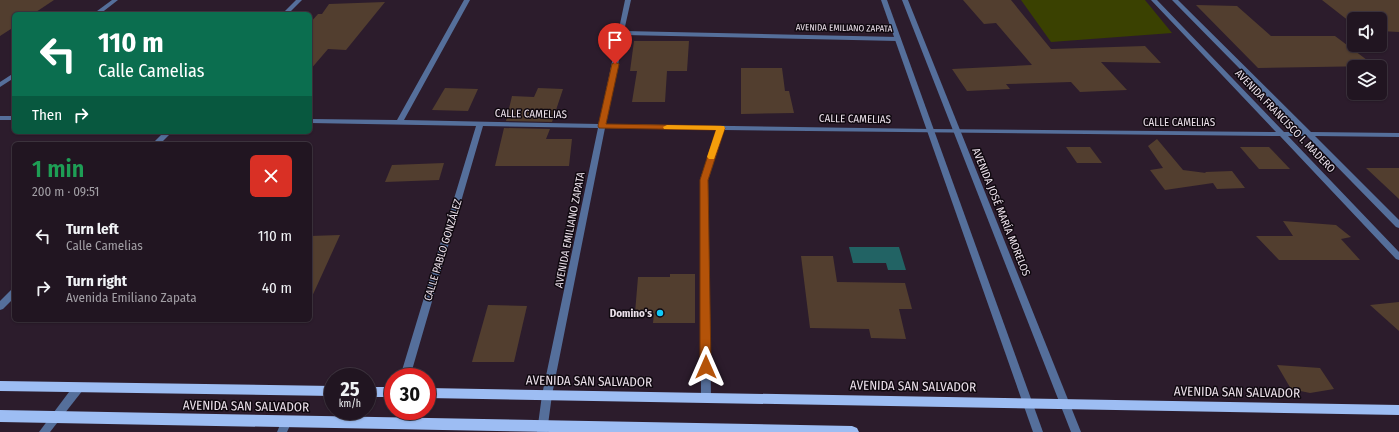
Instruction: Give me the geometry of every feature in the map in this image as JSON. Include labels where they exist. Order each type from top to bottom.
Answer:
[{"type":"main road","name":"AVENIDA SAN SALVADOR","points":[[0,386],[324,391]]},
{"type":"main road","name":"AVENIDA SAN SALVADOR","points":[[436,393],[1399,410]]},
{"type":"main road","name":"AVENIDA SAN SALVADOR","points":[[0,416],[285,427],[852,432]]},
{"type":"street","points":[[99,12],[115,0]]},
{"type":"street","points":[[287,12],[299,0]]},
{"type":"street","points":[[400,122],[467,0]]},
{"type":"street","name":"AVENIDA EMILIANO ZAPATA","points":[[543,429],[547,395],[628,0]]},
{"type":"street","points":[[884,0],[1038,432]]},
{"type":"street","name":"AVENIDA JOSÉ MARÍA MORELOS","points":[[905,0],[1076,432]]},
{"type":"street","name":"AVENIDA FRANCISCO I. MADERO","points":[[1154,0],[1399,257]]},
{"type":"street","name":"AVENIDA FRANCISCO I. MADERO","points":[[1175,0],[1399,225]]},
{"type":"street","name":"AVENIDA EMILIANO ZAPATA","points":[[622,33],[898,39]]},
{"type":"street","points":[[0,85],[12,76]]},
{"type":"street","points":[[0,118],[12,118]]},
{"type":"street","name":"CALLE CAMELIAS","points":[[312,122],[400,122],[931,132],[1399,135]]},
{"type":"street","name":"CALLE PABLO GONZÁLEZ","points":[[408,368],[480,124]]},
{"type":"street","points":[[706,398],[704,180],[721,128]]},
{"type":"street","points":[[158,142],[166,134]]},
{"type":"street","points":[[0,307],[12,294]]},
{"type":"street","points":[[44,432],[79,387]]},
{"type":"green space","points":[[1021,0],[1145,0],[1172,33],[1051,42]]},
{"type":"shaded area","points":[[849,247],[899,247],[906,270],[888,270],[886,263],[853,263]]},
{"type":"building","points":[[0,0],[54,0],[36,12],[12,12],[12,28],[0,36]]},
{"type":"building","points":[[963,0],[1011,0],[1051,49],[1145,46],[1161,63],[1101,62],[1127,90],[1080,92],[1071,82],[1006,84],[1010,89],[967,91],[952,69],[1032,65],[996,23],[984,24]]},
{"type":"building","points":[[1322,0],[1399,0],[1399,32],[1387,31],[1387,12],[1347,12],[1347,20]]},
{"type":"building","points":[[385,2],[346,50],[328,49],[312,68],[312,21],[318,14],[322,14],[329,4]]},
{"type":"building","points":[[1196,5],[1237,6],[1271,36],[1335,36],[1347,45],[1347,52],[1356,52],[1367,60],[1347,60],[1347,66],[1258,68]]},
{"type":"building","points":[[634,41],[689,41],[687,71],[667,71],[665,102],[632,102],[637,71],[630,71]]},
{"type":"building","points":[[741,68],[782,68],[785,91],[789,91],[794,113],[741,114]]},
{"type":"building","points":[[445,88],[478,89],[468,111],[432,110]]},
{"type":"building","points":[[538,88],[563,89],[552,122],[506,121],[512,96],[534,97]]},
{"type":"building","points":[[504,128],[550,129],[546,139],[572,139],[569,166],[495,166]]},
{"type":"building","points":[[1157,139],[1183,170],[1206,173],[1205,172],[1232,171],[1245,188],[1217,189],[1213,183],[1165,190],[1150,170],[1163,168],[1148,146]]},
{"type":"building","points":[[1066,147],[1090,147],[1102,163],[1077,163]]},
{"type":"building","points":[[1240,147],[1269,147],[1290,169],[1259,169]]},
{"type":"building","points":[[444,163],[439,180],[385,182],[392,165]]},
{"type":"building","points":[[1366,168],[1399,168],[1399,199]]},
{"type":"building","points":[[1283,221],[1336,225],[1351,237],[1341,239],[1360,260],[1279,260],[1256,236],[1293,236]]},
{"type":"building","points":[[340,235],[312,297],[312,236]]},
{"type":"building","points":[[801,256],[833,256],[837,282],[905,283],[912,309],[899,309],[906,339],[871,338],[869,329],[810,328]]},
{"type":"building","points":[[670,274],[695,274],[695,323],[653,323],[654,313],[635,313],[638,277],[670,277]]},
{"type":"building","points":[[1399,302],[1399,331],[1370,305]]},
{"type":"building","points":[[488,305],[527,306],[514,362],[472,362]]},
{"type":"building","points":[[1277,365],[1320,368],[1334,389],[1310,393],[1291,389]]},
{"type":"slow traffic","points":[[667,127],[721,128],[711,157]]},
{"type":"place","name":"Domino's","points":[[660,313]]},
{"type":"route","points":[[615,64],[602,126],[721,128],[704,180],[706,367]]}]
